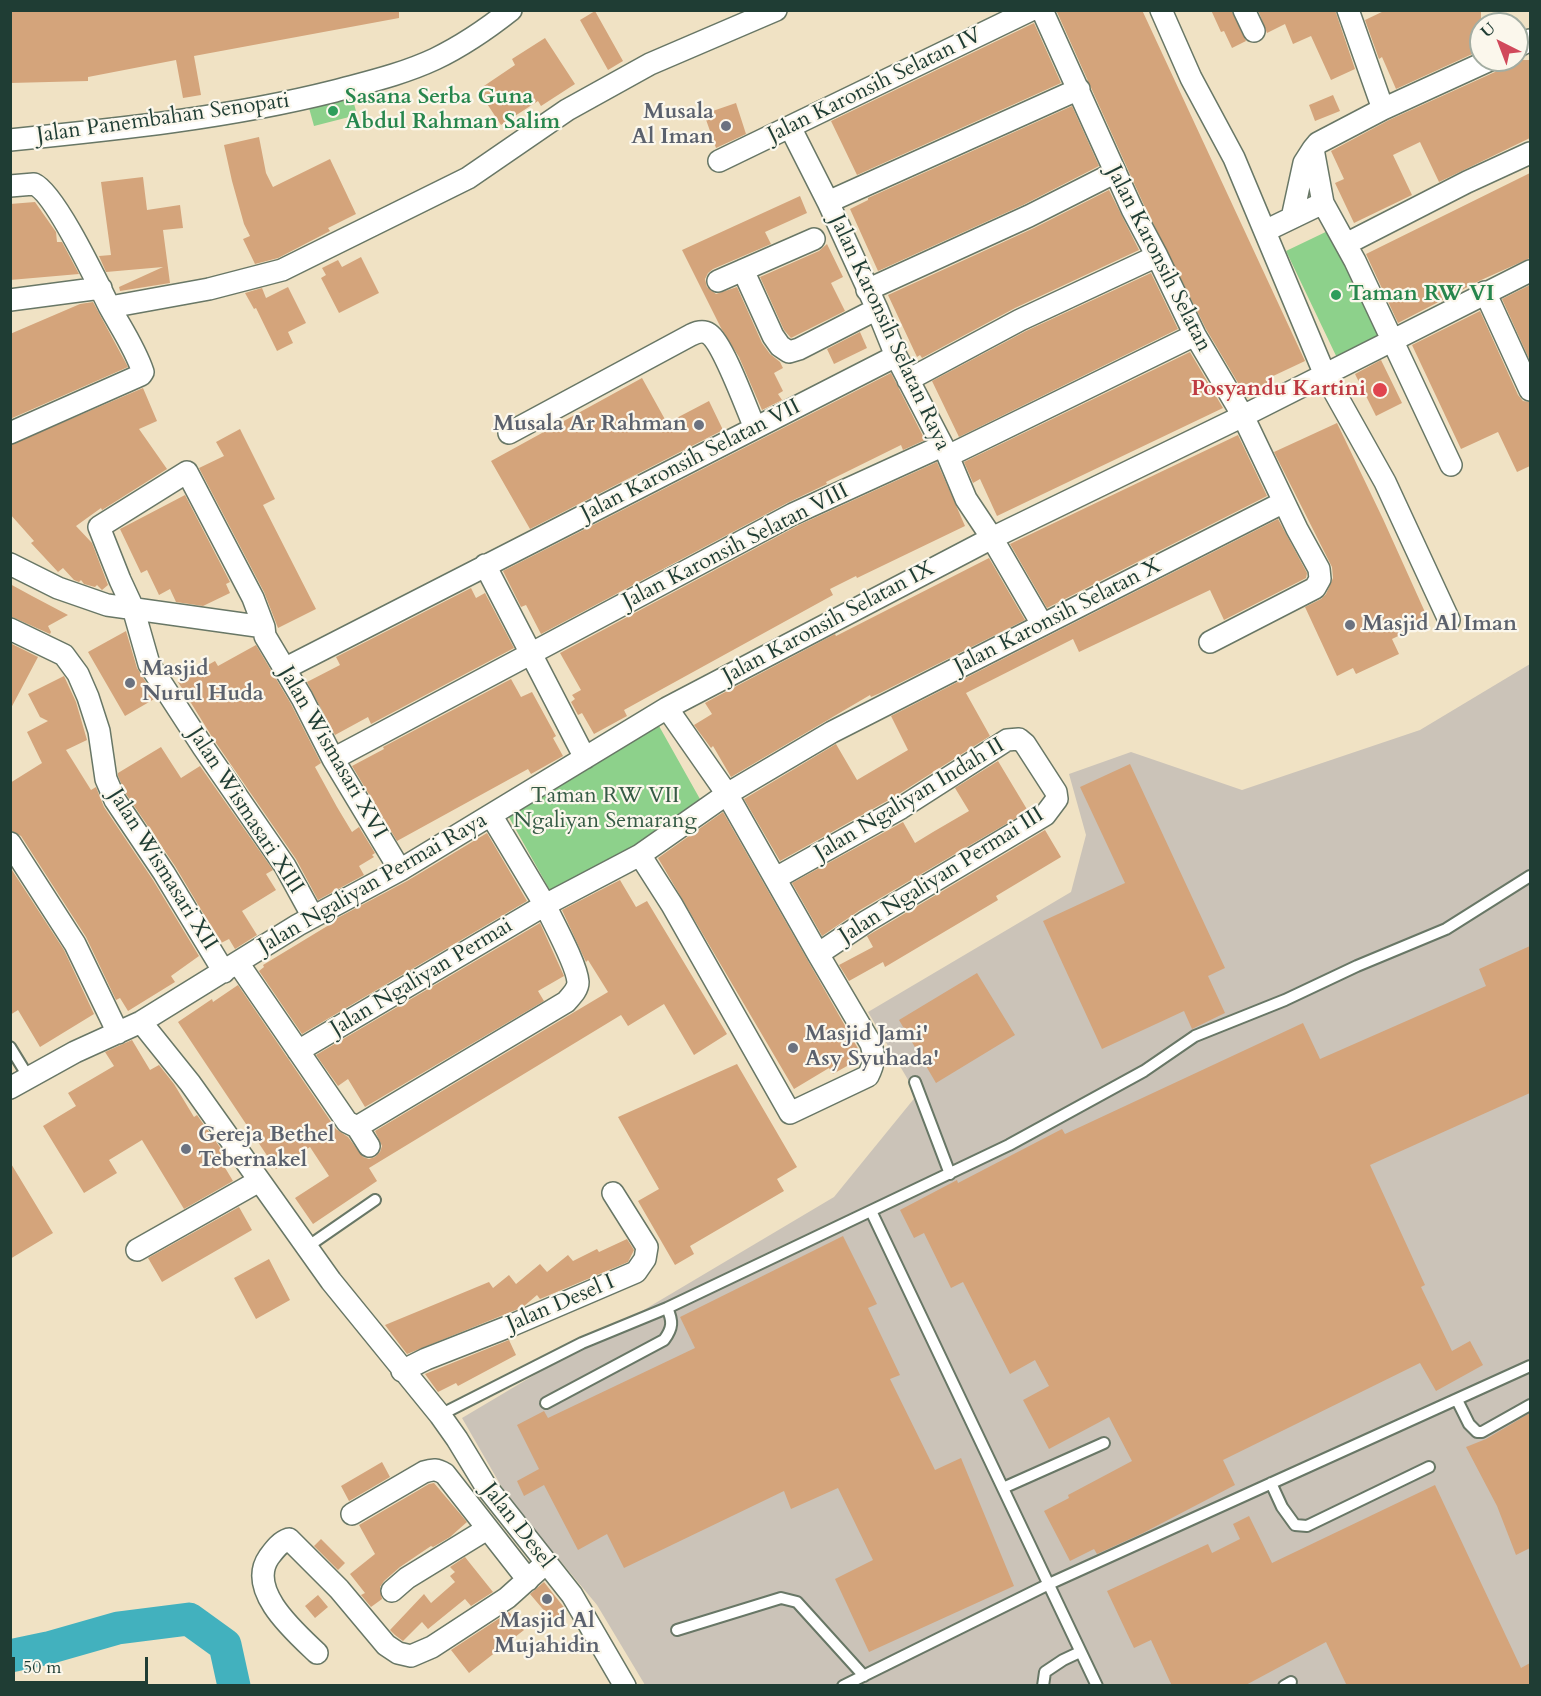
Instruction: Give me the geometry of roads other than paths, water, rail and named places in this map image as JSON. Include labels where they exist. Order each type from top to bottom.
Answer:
[{"type":"street","points":[[10,300],[105,297],[209,289],[282,270],[468,178],[567,110],[650,64],[776,10]]},
{"type":"street","name":"Jalan Karonsih Selatan IV","points":[[718,161],[1031,10]]},
{"type":"street","name":"Jalan Karonsih Selatan","points":[[1042,10],[1079,89],[1114,173],[1195,335],[1243,416],[1319,568],[1320,579],[1315,588],[1210,642]]},
{"type":"street","points":[[1161,10],[1191,78],[1234,158],[1325,375],[1385,482],[1449,620]]},
{"type":"street","points":[[1244,10],[1254,31]]},
{"type":"street","points":[[1348,10],[1383,109]]},
{"type":"street","name":"Jalan Panembahan Senopati","points":[[10,140],[198,118],[266,107],[385,78],[433,60],[470,40],[503,13]]},
{"type":"street","points":[[1292,218],[1304,163],[1313,149],[1325,138],[1469,70]]},
{"type":"street","points":[[828,202],[1079,89]]},
{"type":"street","name":"Jalan Karonsih Selatan Raya","points":[[790,127],[828,202],[896,356],[945,451],[966,499],[992,538],[1042,624]]},
{"type":"street","points":[[1313,149],[1323,203],[1346,244],[1393,340],[1451,465]]},
{"type":"street","points":[[1346,244],[1467,182],[1530,153]]},
{"type":"street","points":[[867,290],[1029,216],[1114,173]]},
{"type":"street","points":[[10,186],[34,184],[41,189],[67,226],[129,340],[143,372],[141,375],[10,432]]},
{"type":"street","points":[[1265,231],[1323,203]]},
{"type":"street","points":[[718,281],[814,238]]},
{"type":"street","points":[[908,380],[1020,320],[1157,256]]},
{"type":"street","points":[[743,270],[773,336],[780,346],[789,352],[800,349],[877,309]]},
{"type":"street","points":[[992,538],[1243,416],[1530,271]]},
{"type":"street","points":[[1485,292],[1530,390]]},
{"type":"street","points":[[508,432],[691,334],[701,331],[708,332],[713,337],[723,354],[755,428]]},
{"type":"street","name":"Jalan Karonsih Selatan VIII","points":[[333,759],[793,514],[945,451],[1195,335]]},
{"type":"street","name":"Jalan Karonsih Selatan VII","points":[[284,669],[896,356]]},
{"type":"street","name":"Jalan Wismasari XIII","points":[[264,632],[253,598],[187,472],[99,527],[133,608],[149,664],[209,757],[285,867],[313,917]]},
{"type":"street","name":"Jalan Karonsih Selatan X","points":[[727,794],[832,732],[1284,502]]},
{"type":"street","name":"Jalan Karonsih Selatan IX","points":[[667,708],[992,538]]},
{"type":"street","points":[[10,564],[68,592],[107,605],[264,632]]},
{"type":"street","points":[[485,565],[585,758]]},
{"type":"street","name":"Jalan Wismasari XII","points":[[10,629],[64,656],[78,674],[99,731],[106,779],[115,800],[231,967],[298,1051],[347,1122],[357,1127],[369,1146]]},
{"type":"street","name":"Jalan Wismasari XVI","points":[[264,632],[302,698],[333,759],[400,870]]},
{"type":"street","points":[[639,855],[672,905],[790,1113],[868,1076],[874,1064],[871,1044],[727,794],[667,708]]},
{"type":"street","name":"Jalan Ngaliyan Permai Raya","points":[[20,1083],[75,1052],[141,1022],[313,917],[400,870],[667,708]]},
{"type":"street","name":"Jalan Ngaliyan Indah II","points":[[776,878],[901,808],[1007,740],[1019,739],[1025,744],[1056,792]]},
{"type":"street","name":"Jalan Ngaliyan Permai III","points":[[818,954],[867,921],[1045,815],[1057,799],[1056,792]]},
{"type":"street","name":"Jalan Ngaliyan Permai","points":[[298,1051],[545,905],[639,855],[727,794]]},
{"type":"street","points":[[357,1127],[566,1002],[578,984],[575,970],[545,905],[491,815]]},
{"type":"street","points":[[10,843],[75,944],[118,1033]]},
{"type":"street","name":"Jalan Desel","points":[[141,1022],[190,1083],[331,1281],[440,1416],[457,1439],[484,1485],[572,1595],[625,1686]]},
{"type":"street","points":[[137,1250],[259,1181]]},
{"type":"street","name":"Jalan Desel I","points":[[402,1371],[636,1272],[645,1259],[647,1247],[613,1193]]},
{"type":"street","points":[[352,1514],[432,1469],[445,1474],[528,1580]]},
{"type":"street","points":[[392,1591],[407,1578],[487,1529]]},
{"type":"street","points":[[317,1653],[292,1629],[265,1589],[261,1576],[264,1565],[282,1541],[289,1539],[309,1557],[386,1645],[398,1653],[411,1656],[432,1647],[507,1598],[546,1563]]},
{"type":"lane","points":[[440,1416],[582,1343],[667,1308],[1009,1145],[1144,1071],[1195,1036],[1285,1000],[1356,966],[1446,929],[1530,876]]},
{"type":"lane","points":[[10,1047],[20,1083]]},
{"type":"lane","points":[[915,1082],[950,1174]]},
{"type":"lane","points":[[307,1247],[375,1200]]},
{"type":"lane","points":[[871,1211],[1097,1686]]},
{"type":"lane","points":[[546,1404],[664,1340],[671,1330],[673,1320],[667,1308]]},
{"type":"lane","points":[[843,1686],[1048,1584],[1530,1366]]},
{"type":"lane","points":[[1457,1400],[1469,1424],[1477,1432],[1482,1432],[1530,1405]]},
{"type":"lane","points":[[1003,1488],[1104,1443]]},
{"type":"lane","points":[[1270,1483],[1282,1507],[1295,1525],[1307,1526],[1429,1467]]},
{"type":"lane","points":[[677,1630],[781,1598],[797,1602],[864,1676]]},
{"type":"lane","points":[[1043,1686],[1045,1672],[1080,1652]]},
{"type":"waterway","points":[[10,1656],[118,1628],[189,1619],[225,1645],[234,1686]]},
{"type":"place","name":"Sasana Serba Guna Abdul Rahman Salim","points":[[333,111]]},
{"type":"place","name":"Musala Al Iman","points":[[726,126]]},
{"type":"place","name":"Taman RW VI","points":[[1336,295]]},
{"type":"place","name":"Posyandu Kartini","points":[[1380,390]]},
{"type":"place","name":"Musala Ar Rahman","points":[[699,425]]},
{"type":"place","name":"Masjid Al Iman","points":[[1350,625]]},
{"type":"place","name":"Masjid Nurul Huda","points":[[130,683]]},
{"type":"place","name":"Masjid Jami' Asy Syuhada'","points":[[793,1048]]},
{"type":"place","name":"Gereja Bethel Tebernakel","points":[[186,1149]]},
{"type":"place","name":"Masjid Al Mujahidin","points":[[547,1599]]},
{"type":"park label","name":"Taman RW VII Ngaliyan Semarang","points":[[605,810]]}]
